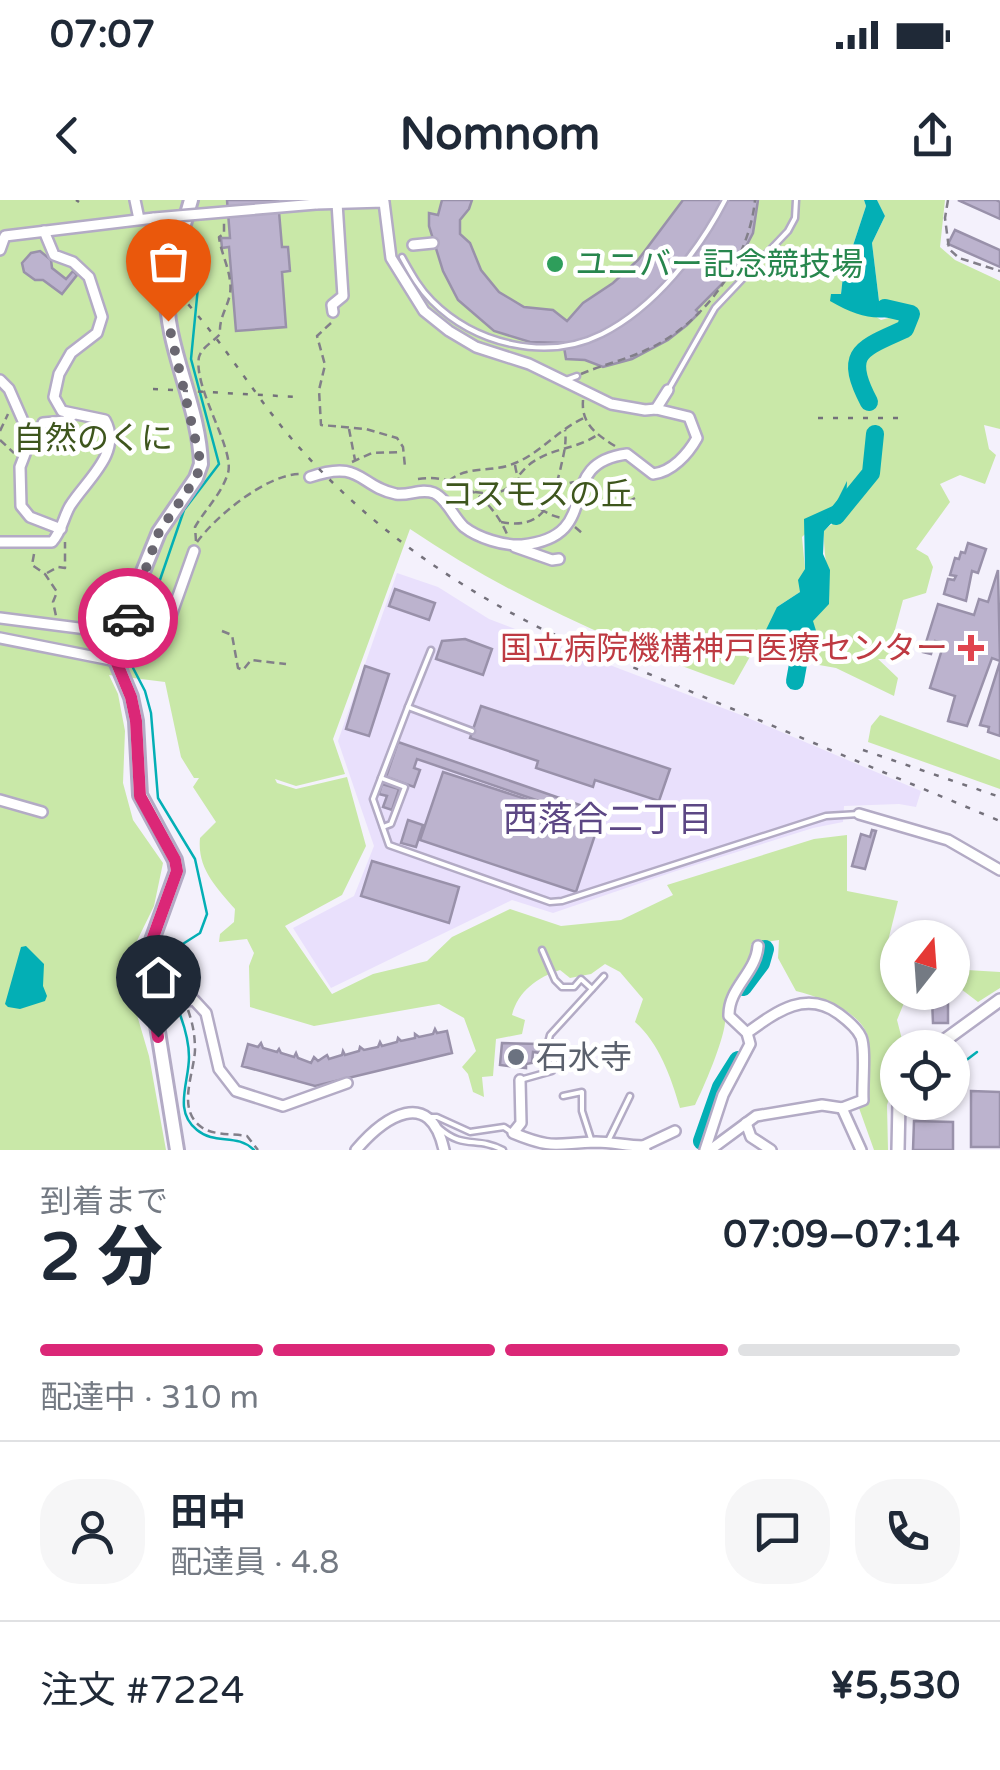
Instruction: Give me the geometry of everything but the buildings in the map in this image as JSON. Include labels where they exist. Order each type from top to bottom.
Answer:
[{"type":"main road","points":[[177,1150],[147,962],[177,871],[175,860],[140,796],[136,721],[116,661],[159,532],[196,478],[201,464],[166,297],[191,200]]},
{"type":"street","points":[[135,200],[139,219]]},
{"type":"street","points":[[0,250],[3,232],[384,201],[391,258],[424,311],[476,347],[571,378],[584,393],[611,404],[689,417],[697,438],[690,451],[664,472],[653,474],[627,454],[598,462],[585,478],[573,516],[562,532],[547,540],[508,544]]},
{"type":"street","points":[[333,312],[332,305],[344,296],[337,203]]},
{"type":"street","points":[[0,542],[52,542],[71,504],[101,465],[110,439],[106,420],[62,410],[54,397],[70,353],[96,334],[102,316],[89,277],[73,262],[54,254],[44,231]]},
{"type":"street","points":[[413,245],[433,243]]},
{"type":"street","points":[[0,380],[9,389],[28,440],[20,467],[21,506],[30,517],[60,530]]},
{"type":"street","points":[[656,409],[668,390]]},
{"type":"street","points":[[44,422],[66,421],[74,414]]},
{"type":"street","points":[[310,477],[337,470],[361,476],[398,495],[424,490],[437,494],[464,527],[544,558],[559,559]]},
{"type":"street","points":[[0,618],[152,635],[167,628],[194,551]]},
{"type":"street","points":[[0,638],[116,661]]},
{"type":"street","points":[[0,800],[42,812]]},
{"type":"street","points":[[859,814],[925,831],[1000,870]]},
{"type":"street","points":[[708,1150],[723,1095],[750,1044],[747,1032],[730,1016],[729,1006],[757,962],[758,946]]},
{"type":"street","points":[[156,1003],[194,1000],[206,1013],[219,1069],[236,1091],[283,1106],[346,1083]]},
{"type":"street","points":[[959,1030],[1000,1000]]},
{"type":"street","points":[[708,1150],[756,1116],[822,1105],[842,1108],[863,1100],[860,1034],[831,1008],[807,1001],[787,1007],[747,1032]]},
{"type":"street","points":[[520,1080],[521,1123],[513,1133],[536,1148],[557,1150],[592,1142],[644,1148],[675,1131]]},
{"type":"street","points":[[842,1108],[862,1150]]},
{"type":"street","points":[[356,1150],[383,1122],[400,1113],[426,1116],[436,1125],[444,1150]]},
{"type":"street","points":[[898,1150],[899,1120]]},
{"type":"street","points":[[746,1123],[751,1138],[770,1150]]},
{"type":"lane","points":[[402,257],[433,302],[474,332],[528,347],[573,344],[620,323],[654,294],[705,236],[725,200]]},
{"type":"lane","points":[[668,390],[715,308],[788,231],[795,218],[796,200]]},
{"type":"lane","points":[[431,650],[373,800],[389,845],[554,903],[826,816],[859,814]]},
{"type":"lane","points":[[408,707],[472,730]]},
{"type":"lane","points":[[381,778],[405,787],[391,824],[383,827]]},
{"type":"lane","points":[[542,950],[562,987],[574,987],[582,979],[592,989]]},
{"type":"lane","points":[[520,1080],[552,1071],[556,1052],[548,1043],[550,1035],[604,976]]},
{"type":"lane","points":[[563,1096],[582,1092],[582,1111],[592,1142],[584,1150]]},
{"type":"lane","points":[[612,1143],[608,1138],[630,1096]]},
{"type":"lane","points":[[426,1116],[438,1117],[470,1132],[504,1126],[513,1133]]},
{"type":"lane","points":[[436,1125],[453,1141],[483,1143],[502,1150]]},
{"type":"path","points":[[571,378],[648,350],[704,306],[747,243],[756,200]]},
{"type":"path","points":[[948,200],[948,249],[959,258],[1000,271]]},
{"type":"path","points":[[224,217],[224,234],[219,237],[230,294],[220,314],[220,334],[201,351],[199,364],[229,472],[219,496],[200,519],[193,539],[197,543],[210,527],[276,477],[296,473],[310,477]]},
{"type":"path","points":[[333,312],[330,324],[317,336],[325,365],[319,390],[319,420],[326,427],[348,427],[397,438],[405,466]]},
{"type":"path","points":[[584,393],[584,418],[597,435],[627,454]]},
{"type":"path","points":[[0,431],[16,405]]},
{"type":"path","points":[[449,480],[468,472],[496,470],[515,463],[584,418]]},
{"type":"path","points":[[348,427],[361,476]]},
{"type":"path","points":[[501,522],[526,523],[551,504],[566,450],[565,430]]},
{"type":"path","points":[[475,492],[498,492],[518,480],[537,459],[597,435]]},
{"type":"path","points":[[337,470],[372,453],[404,452]]},
{"type":"path","points":[[515,463],[518,480],[543,512],[565,518],[573,516]]},
{"type":"path","points":[[418,479],[434,476],[475,492],[501,522],[508,544]]},
{"type":"path","points":[[556,486],[585,478]]},
{"type":"path","points":[[604,510],[608,502],[631,508],[635,498]]},
{"type":"path","points":[[200,519],[210,527]]},
{"type":"path","points":[[45,574],[64,568],[67,563],[67,544],[60,530]]},
{"type":"path","points":[[37,542],[32,565],[45,574],[57,592],[53,602],[58,610],[55,627]]},
{"type":"path","points":[[222,631],[232,635],[238,668],[243,670],[252,660],[286,664]]},
{"type":"path","points":[[181,999],[194,1029],[187,1103],[191,1114],[199,1126],[212,1132],[246,1136],[258,1150]]},
{"type":"shaded area","points":[[397,573],[438,587],[489,619],[741,715],[921,791],[916,807],[844,806],[843,822],[813,828],[553,913],[512,900],[331,988],[293,928],[354,896],[374,846],[338,741]]},
{"type":"green space","points":[[0,200],[864,200],[866,206],[841,294],[881,320],[896,316],[903,309],[879,301],[872,243],[885,216],[877,200],[945,200],[940,247],[955,260],[1000,281],[1000,429],[984,425],[989,449],[996,455],[985,484],[960,475],[940,484],[950,502],[916,549],[928,556],[933,567],[926,593],[903,600],[887,659],[878,659],[898,678],[894,696],[836,668],[752,653],[734,685],[567,618],[448,554],[410,529],[333,739],[345,774],[296,786],[275,779],[296,789],[347,777],[366,846],[342,895],[285,926],[332,994],[373,974],[427,961],[452,937],[510,909],[561,926],[621,920],[673,895],[667,885],[814,839],[847,835],[847,891],[898,901],[893,920],[880,920],[880,1010],[901,1010],[897,1020],[900,1030],[880,1030],[880,1120],[887,1120],[888,1150],[874,1150],[859,1108],[867,1101],[869,1042],[864,1028],[838,1006],[796,991],[778,958],[779,940],[751,944],[748,962],[727,996],[724,1031],[703,1087],[695,1105],[680,1108],[657,1050],[635,1022],[643,999],[620,972],[605,964],[591,974],[570,978],[560,970],[524,992],[512,1015],[525,1020],[522,1034],[496,1039],[493,1076],[482,1077],[484,1097],[473,1092],[462,1067],[476,1051],[464,1018],[439,1004],[314,1026],[250,1007],[249,966],[254,953],[247,939],[219,942],[220,934],[234,922],[235,909],[209,876],[202,859],[200,838],[216,822],[193,787],[199,778],[194,778],[181,757],[165,682],[109,675],[118,694],[125,731],[123,783],[133,820],[163,863],[154,906],[131,953],[130,991],[149,1056],[166,1150],[0,1150]],"holes":[[[847,483],[835,522],[824,530],[829,603],[812,621],[818,637],[777,607],[800,592],[805,569],[802,537],[835,505]]]},
{"type":"green space","points":[[880,715],[1000,760],[1000,789],[868,742],[871,726]]},
{"type":"green space","points":[[970,970],[1000,972],[1000,988],[978,1002],[970,996]]},
{"type":"water","points":[[864,200],[877,200],[885,216],[872,243],[879,301],[912,312],[871,317],[830,301],[831,294],[841,294],[866,206]]},
{"type":"water","points":[[847,481],[846,508],[824,531],[823,554],[830,570],[829,604],[813,621],[818,637],[816,651],[774,646],[763,636],[777,607],[800,592],[798,580],[805,569],[804,519],[835,505]]},
{"type":"water","points":[[26,946],[44,964],[43,986],[47,996],[45,1001],[20,1009],[8,1007],[5,1004],[21,947]]},
{"type":"waterway","points":[[172,997],[166,983],[166,963],[178,947],[200,933],[207,914],[195,859],[158,798],[151,713],[131,664],[184,510],[219,464],[191,359],[198,287],[192,254]]},
{"type":"waterway","points":[[869,402],[857,362],[867,348],[905,329],[911,314],[885,308]]},
{"type":"waterway","points":[[836,516],[871,473],[875,434]]},
{"type":"waterway","points":[[795,681],[802,642]]},
{"type":"waterway","points":[[743,987],[761,963],[765,949]]},
{"type":"waterway","points":[[176,1004],[188,1043],[184,1105],[190,1122],[204,1134],[240,1142],[254,1150]]},
{"type":"waterway","points":[[970,1057],[977,1052]]},
{"type":"waterway","points":[[702,1141],[721,1087],[738,1060]]},
{"type":"railway","points":[[138,249],[199,317],[318,468],[376,522],[440,570],[544,630],[1000,821]]},
{"type":"railway","points":[[153,389],[298,397]]},
{"type":"railway","points":[[818,418],[900,418]]},
{"type":"railway","points":[[863,750],[1000,797]]},
{"type":"way so far","points":[[128,618],[159,532],[196,478],[201,464],[168,321]]},
{"type":"place","name":"ユニバー記念競技場","points":[[555,264]]},
{"type":"place","name":"国立病院機構神戸医療センター","points":[[971,648]]},
{"type":"place","name":"石水寺","points":[[516,1057]]},
{"type":"district","name":"西落合二丁目","points":[[608,819]]},
{"type":"route","points":[[128,618],[116,661],[136,721],[140,796],[175,860],[177,871],[147,962],[158,1037]]},
{"type":"park label","name":"自然のくに","points":[[93,438]]},
{"type":"park label","name":"コスモスの丘","points":[[537,494]]}]
